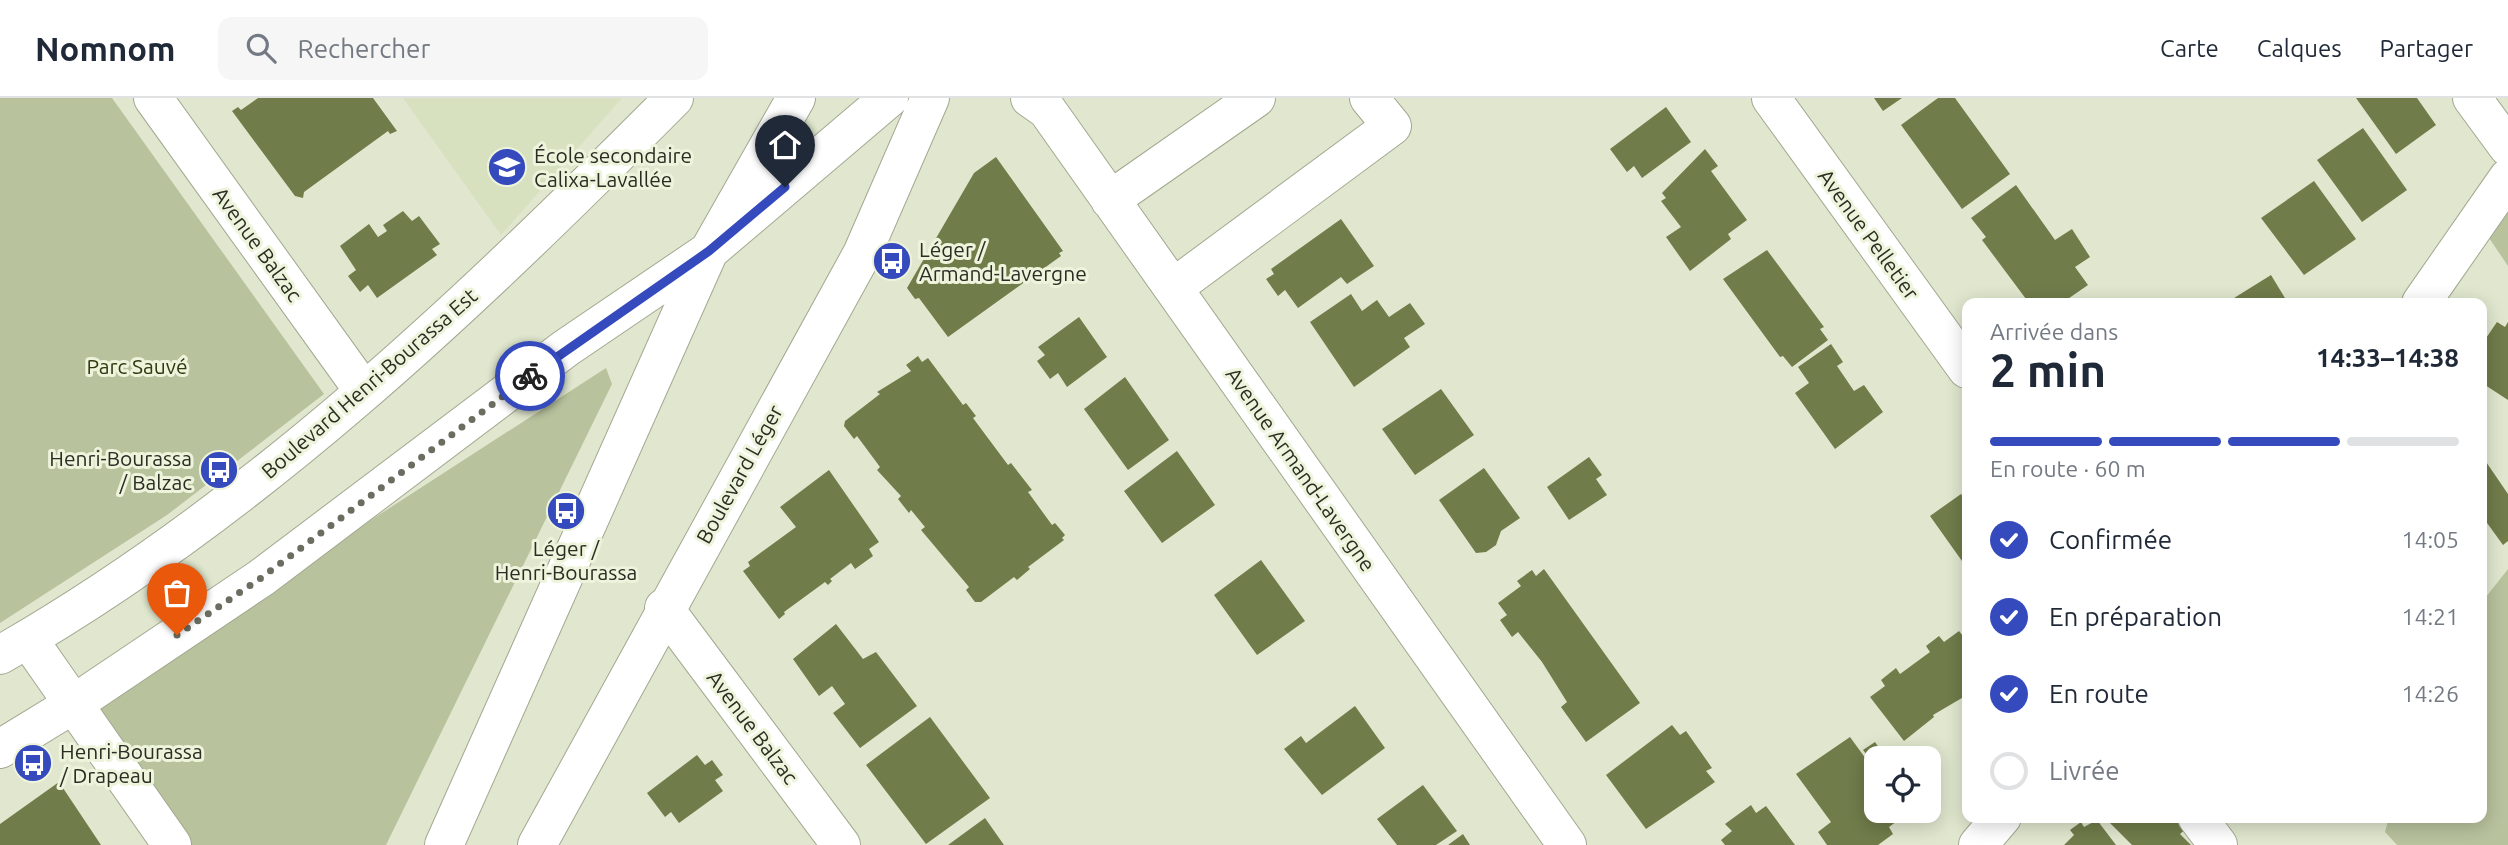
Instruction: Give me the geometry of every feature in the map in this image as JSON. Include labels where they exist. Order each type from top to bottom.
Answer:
[{"type":"main road","name":"Avenue Balzac","points":[[153,98],[363,390]]},
{"type":"main road","name":"Boulevard Henri-Bourassa Est","points":[[14,647],[169,545],[296,451],[523,250],[674,98]]},
{"type":"main road","points":[[444,845],[709,251],[796,98]]},
{"type":"main road","points":[[0,749],[72,705],[261,578],[565,348],[709,251],[889,98]]},
{"type":"main road","name":"Boulevard Léger","points":[[537,845],[664,608],[862,254],[930,98]]},
{"type":"main road","name":"Avenue Armand-Lavergne","points":[[1030,98],[1047,110],[1567,845]]},
{"type":"main road","points":[[1110,200],[1256,98]]},
{"type":"main road","points":[[1172,288],[1392,126],[1368,98]]},
{"type":"main road","name":"Avenue Pelletier","points":[[1771,98],[1962,362]]},
{"type":"main road","points":[[2472,98],[2508,147]]},
{"type":"main road","points":[[2424,298],[2508,178]]},
{"type":"main road","name":"Avenue Balzac","points":[[664,608],[841,845]]},
{"type":"main road","points":[[14,647],[72,705],[172,845]]},
{"type":"main road","points":[[1978,845],[1997,823]]},
{"type":"main road","points":[[2202,823],[2218,845]]},
{"type":"shaded area","name":"École secondaire Calixa-Lavallée","points":[[403,98],[622,98],[501,235]]},
{"type":"green space","name":"Parc Sauvé","points":[[0,98],[112,98],[324,394],[167,515],[0,623]]},
{"type":"green space","points":[[2508,178],[2508,266],[2479,223]]},
{"type":"green space","points":[[606,368],[612,384],[386,845],[192,845],[85,705]]},
{"type":"green space","points":[[2508,569],[2508,845],[2397,845],[2385,832],[2387,823],[2487,823],[2487,596]]},
{"type":"building","points":[[258,98],[373,98],[397,131],[390,134],[388,131],[304,192],[303,198],[295,196],[232,111],[238,107],[241,110]]},
{"type":"building","points":[[1874,98],[1902,98],[1883,111]]},
{"type":"building","points":[[1938,98],[1955,98],[2010,174],[1962,209],[1901,125]]},
{"type":"building","points":[[2356,98],[2417,98],[2436,125],[2396,154]]},
{"type":"building","points":[[1666,107],[1691,142],[1642,178],[1634,166],[1627,172],[1610,149]]},
{"type":"building","points":[[2363,128],[2407,190],[2362,222],[2317,160]]},
{"type":"building","points":[[1705,149],[1718,166],[1711,171],[1747,220],[1728,234],[1731,239],[1690,271],[1666,237],[1681,227],[1661,201],[1666,198],[1662,193]]},
{"type":"building","points":[[996,157],[1063,251],[1059,253],[1061,256],[948,337],[919,298],[915,299],[907,288],[974,173]]},
{"type":"building","points":[[2314,181],[2356,239],[2304,275],[2261,218]]},
{"type":"building","points":[[2016,185],[2055,240],[2072,229],[2090,257],[2075,267],[2088,285],[2069,298],[2025,298],[1982,240],[1986,237],[1971,218]]},
{"type":"building","points":[[403,211],[412,221],[419,216],[440,244],[432,249],[437,255],[377,298],[368,285],[360,292],[348,276],[356,270],[340,246],[369,224],[378,237],[387,231],[383,225]]},
{"type":"building","points":[[1341,219],[1374,266],[1347,284],[1341,277],[1298,308],[1285,290],[1278,296],[1266,279],[1274,274],[1271,269]]},
{"type":"building","points":[[1767,250],[1824,327],[1820,329],[1828,340],[1792,367],[1783,356],[1780,357],[1723,279]]},
{"type":"building","points":[[2271,275],[2285,298],[2234,298]]},
{"type":"building","points":[[1351,294],[1362,311],[1377,300],[1389,317],[1410,303],[1425,324],[1404,338],[1410,347],[1354,387],[1310,322]]},
{"type":"building","points":[[1079,317],[1107,357],[1067,387],[1058,373],[1050,379],[1037,361],[1045,355],[1038,347]]},
{"type":"building","points":[[2497,322],[2505,327],[2508,322],[2508,400],[2487,386],[2487,337]]},
{"type":"building","points":[[1831,344],[1843,362],[1837,366],[1854,391],[1864,385],[1883,412],[1835,449],[1795,393],[1809,383],[1798,367]]},
{"type":"building","points":[[918,356],[922,362],[928,358],[963,405],[966,403],[976,416],[973,418],[1008,465],[1011,463],[1032,490],[1028,492],[1052,525],[1055,523],[1065,535],[1062,538],[1064,540],[1028,567],[1030,569],[1017,580],[1014,577],[981,602],[975,602],[966,590],[969,587],[921,530],[925,527],[898,499],[901,496],[877,470],[880,467],[857,436],[854,439],[844,426],[845,421],[880,394],[877,392],[911,371],[906,365]]},
{"type":"building","points":[[1125,377],[1169,440],[1128,470],[1084,409]]},
{"type":"building","points":[[1441,389],[1474,435],[1415,475],[1382,429]]},
{"type":"building","points":[[1177,451],[1215,505],[1162,543],[1124,491]]},
{"type":"building","points":[[1589,457],[1602,475],[1596,479],[1607,495],[1569,520],[1547,487]]},
{"type":"building","points":[[2487,463],[2508,494],[2508,541],[2503,545],[2487,523]]},
{"type":"building","points":[[1484,468],[1520,518],[1501,531],[1496,545],[1486,552],[1476,553],[1439,500]]},
{"type":"building","points":[[829,470],[879,542],[869,549],[873,556],[855,569],[851,563],[830,579],[832,581],[828,585],[825,582],[784,612],[779,619],[743,571],[750,566],[748,562],[796,527],[780,507]]},
{"type":"building","points":[[1962,495],[1962,561],[1930,516]]},
{"type":"building","points":[[1261,560],[1305,621],[1257,655],[1214,595]]},
{"type":"building","points":[[1544,569],[1640,703],[1586,742],[1561,707],[1567,702],[1542,662],[1518,632],[1512,637],[1500,620],[1507,615],[1498,603],[1521,586],[1517,581],[1532,570],[1536,576]]},
{"type":"building","points":[[836,624],[863,659],[876,652],[917,706],[860,748],[833,713],[845,704],[832,686],[819,696],[793,659]]},
{"type":"building","points":[[1959,631],[1962,635],[1962,698],[1933,715],[1934,717],[1904,741],[1870,697],[1885,686],[1881,680],[1896,668],[1900,674],[1930,652],[1926,646],[1939,636],[1944,642]]},
{"type":"building","points":[[1355,706],[1385,748],[1322,795],[1284,749],[1301,736],[1306,743]]},
{"type":"building","points":[[930,717],[990,798],[926,844],[866,765]]},
{"type":"building","points":[[1672,725],[1680,735],[1686,731],[1712,768],[1706,771],[1715,782],[1646,829],[1606,775]]},
{"type":"building","points":[[1850,737],[1864,756],[1864,823],[1894,823],[1889,827],[1893,834],[1878,845],[1827,845],[1818,832],[1831,822],[1796,774]]},
{"type":"building","points":[[697,755],[705,765],[712,760],[723,775],[715,780],[723,791],[679,823],[671,812],[665,817],[647,793]]},
{"type":"building","points":[[59,782],[101,845],[0,845],[0,824]]},
{"type":"building","points":[[1423,785],[1457,831],[1436,845],[1397,845],[1377,819]]},
{"type":"building","points":[[1751,805],[1756,813],[1766,806],[1795,845],[1725,845],[1721,840],[1732,831],[1725,824]]},
{"type":"building","points":[[985,818],[1004,845],[948,845]]},
{"type":"building","points":[[2080,823],[2084,827],[2099,823],[2116,845],[2064,845],[2074,835],[2070,830]]},
{"type":"building","points":[[2110,823],[2190,825],[2180,834],[2191,845],[2132,845]]},
{"type":"building","points":[[1463,834],[1470,845],[1448,845]]},
{"type":"way so far","points":[[177,635],[261,578],[530,376]]},
{"type":"place","name":"École secondaire Calixa-Lavallée","points":[[507,167]]},
{"type":"place","name":"Léger / Armand-Lavergne","points":[[892,261]]},
{"type":"place","name":"Henri-Bourassa / Balzac","points":[[219,470]]},
{"type":"place","name":"Léger / Henri-Bourassa","points":[[566,511]]},
{"type":"place","name":"Henri-Bourassa / Drapeau","points":[[33,763]]},
{"type":"route","points":[[530,376],[565,348],[709,251],[785,187]]}]
